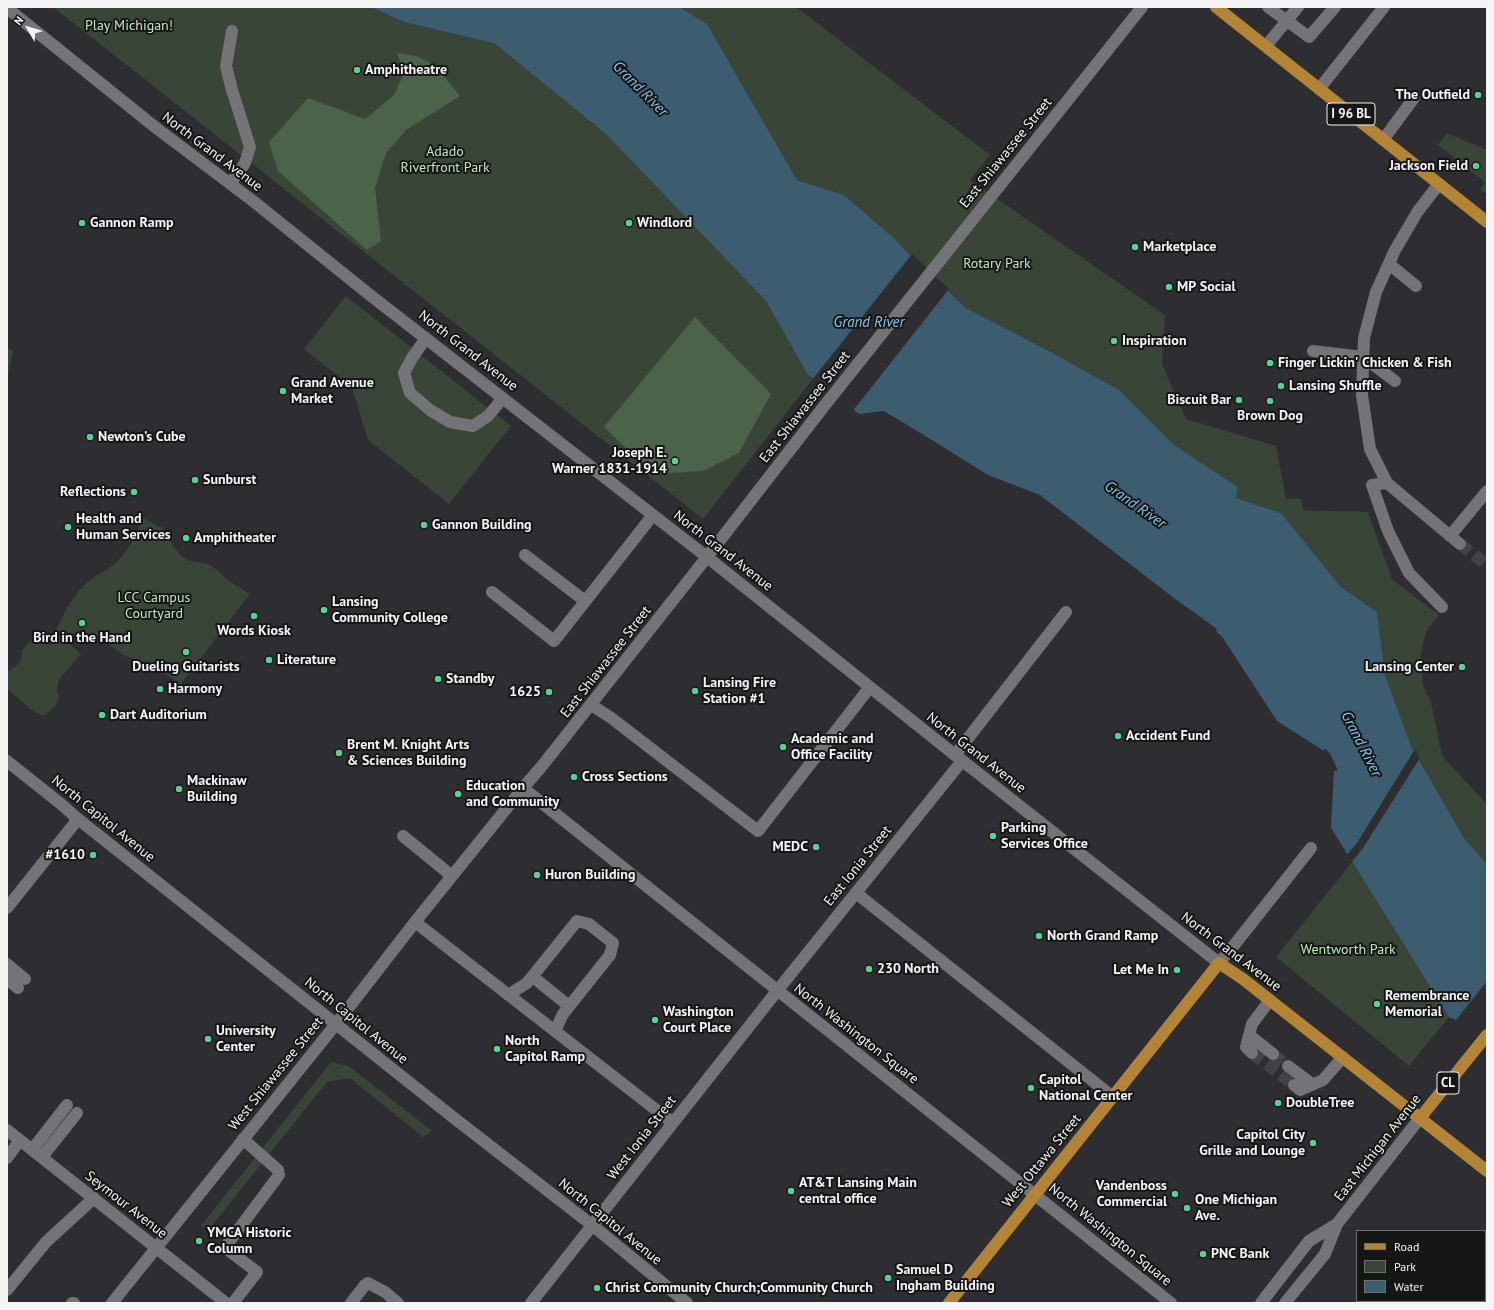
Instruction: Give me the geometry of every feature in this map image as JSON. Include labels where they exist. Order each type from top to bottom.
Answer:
[{"type":"main road","name":"I 96 BL","points":[[1216,7],[1487,222]]},
{"type":"main road","name":"North Grand Avenue","points":[[1219,962],[1243,978],[1487,1171]]},
{"type":"main road","name":"West Ottawa Street","points":[[949,1303],[1219,962]]},
{"type":"main road","name":"East Michigan Avenue","points":[[1420,1118],[1487,1035]]},
{"type":"street","name":"East Shiawassee Street","points":[[523,788],[591,705],[825,405],[1142,7]]},
{"type":"street","points":[[1268,7],[1309,37],[1334,7]]},
{"type":"street","points":[[1266,46],[1298,7]]},
{"type":"street","points":[[1319,89],[1384,7]]},
{"type":"street","name":"North Grand Avenue","points":[[7,8],[155,127],[707,557],[958,758],[1219,962]]},
{"type":"street","points":[[230,184],[245,163],[250,147],[226,66],[232,32]]},
{"type":"street","points":[[1383,140],[1414,98]]},
{"type":"street","points":[[1438,184],[1418,211],[1395,250],[1376,292],[1364,338],[1362,395],[1370,449],[1387,483],[1455,540],[1487,491]]},
{"type":"street","points":[[1389,264],[1416,286]]},
{"type":"street","points":[[426,338],[404,372],[410,393],[430,410],[450,422],[474,426],[488,416],[503,398]]},
{"type":"street","points":[[1313,351],[1363,357],[1395,381]]},
{"type":"street","points":[[1387,483],[1372,485],[1388,531],[1409,573],[1442,607]]},
{"type":"street","points":[[492,592],[554,640],[653,515]]},
{"type":"street","points":[[525,555],[585,601]]},
{"type":"street","name":"East Ionia Street","points":[[777,991],[856,893],[1066,612]]},
{"type":"street","points":[[591,705],[610,717],[758,831],[870,687]]},
{"type":"street","name":"North Capitol Avenue","points":[[7,761],[336,1024],[592,1225],[681,1301]]},
{"type":"street","name":"West Shiawassee Street","points":[[112,1303],[523,788]]},
{"type":"street","name":"North Washington Square","points":[[523,788],[777,991],[1035,1194],[1170,1303]]},
{"type":"street","points":[[7,908],[78,819]]},
{"type":"street","points":[[403,836],[452,876]]},
{"type":"street","points":[[1219,962],[1311,848]]},
{"type":"street","points":[[856,893],[1113,1097]]},
{"type":"street","points":[[508,995],[527,983],[533,977],[577,921],[589,924],[613,943],[610,954],[563,1014],[555,1031]]},
{"type":"street","points":[[415,922],[673,1123]]},
{"type":"street","points":[[7,964],[21,983],[7,979]]},
{"type":"street","points":[[533,977],[569,1006]]},
{"type":"street","name":"West Ionia Street","points":[[531,1303],[777,991]]},
{"type":"street","points":[[1252,1053],[1246,1047],[1252,1024],[1270,1000]]},
{"type":"street","points":[[1249,1035],[1273,1054]]},
{"type":"street","points":[[1294,1085],[1300,1090],[1323,1080],[1343,1057]]},
{"type":"street","points":[[1288,1066],[1312,1084]]},
{"type":"street","points":[[37,1154],[67,1105]]},
{"type":"street","points":[[37,1154],[77,1113]]},
{"type":"street","name":"East Michigan Avenue","points":[[1285,1303],[1325,1254],[1337,1224],[1420,1118]]},
{"type":"street","name":"Seymour Avenue","points":[[7,1130],[226,1303]]},
{"type":"street","points":[[234,1303],[257,1272],[228,1250],[226,1246],[279,1174],[278,1170],[244,1139]]},
{"type":"street","points":[[7,1158],[20,1140]]},
{"type":"street","points":[[7,1290],[46,1242],[94,1198]]},
{"type":"street","name":"East Michigan Avenue","points":[[1261,1303],[1309,1241],[1337,1224]]},
{"type":"street","points":[[351,1303],[368,1283],[384,1292],[398,1303]]},
{"type":"green space","name":"Adado Riverfront Park","points":[[53,7],[371,7],[404,22],[472,7],[494,43],[606,134],[766,301],[808,375],[813,379],[703,519]]},
{"type":"green space","name":"Rotary Park","points":[[679,7],[796,7],[990,155],[970,180],[1165,315],[1162,364],[1186,419],[1276,446],[1286,499],[1301,499],[1303,510],[1368,512],[1392,579],[1439,615],[1426,631],[1420,657],[1423,685],[1431,702],[1442,756],[1487,804],[1487,864],[1464,838],[1411,746],[1385,675],[1377,612],[1341,587],[1281,513],[1236,498],[1238,487],[1174,445],[1119,390],[1047,350],[966,308],[895,239],[844,195],[797,180],[729,62]]},
{"type":"green space","points":[[397,53],[416,56],[435,65],[460,96],[406,130],[386,153],[375,188],[381,241],[367,250],[278,171],[269,142],[308,98],[365,119],[394,95],[404,73]]},
{"type":"green space","name":"Jackson Field","points":[[1447,133],[1487,150],[1487,194],[1480,189],[1485,182],[1438,145]]},
{"type":"green space","points":[[346,296],[511,426],[449,504],[368,440],[352,387],[304,349]]},
{"type":"green space","points":[[695,317],[771,394],[739,453],[703,471],[670,473],[642,464],[604,427]]},
{"type":"green space","points":[[7,347],[13,351],[7,380]]},
{"type":"green space","name":"LCC Campus Courtyard","points":[[143,518],[164,529],[173,546],[181,556],[191,561],[208,564],[218,570],[227,580],[250,594],[177,689],[174,680],[155,667],[123,655],[101,638],[56,631],[73,598],[78,592],[92,579],[115,564],[126,551]]},
{"type":"green space","points":[[56,632],[81,654],[59,679],[57,692],[60,696],[53,708],[43,716],[32,710],[7,689],[7,671],[19,663],[23,650],[29,643],[40,638],[54,638]]},
{"type":"green space","name":"Wentworth Park","points":[[1352,862],[1449,1017],[1409,1066],[1276,957]]},
{"type":"green space","points":[[331,1062],[349,1066],[432,1131],[423,1137],[350,1078],[327,1082],[210,1228],[200,1227]]},
{"type":"water","name":"Grand River","points":[[371,7],[679,7],[707,24],[797,180],[844,195],[895,239],[966,308],[1047,350],[1119,390],[1174,445],[1238,487],[1236,498],[1281,513],[1341,587],[1377,612],[1385,675],[1411,746],[1464,838],[1487,864],[1487,1037],[1449,1017],[1331,828],[1334,771],[1338,771],[1331,755],[1325,748],[1324,751],[1277,721],[1223,638],[1216,631],[1217,629],[1174,598],[1040,495],[988,475],[884,411],[859,414],[808,375],[766,301],[606,134],[494,43],[404,22]]},
{"type":"pier","points":[[912,254],[949,289],[852,412],[812,380]]},
{"type":"pier","points":[[1415,749],[1420,758],[1363,848],[1351,863],[1346,856],[1357,843]]},
{"type":"pier","points":[[1487,981],[1487,1039],[1450,1020],[1452,1018],[1456,1020]]},
{"type":"tunnel","points":[[1460,544],[1487,565]]},
{"type":"tunnel","points":[[1252,1053],[1294,1085]]},
{"type":"tunnel","points":[[1273,1054],[1288,1066]]},
{"type":"place","name":"Amphitheatre","points":[[357,70]]},
{"type":"place","name":"The Outfield","points":[[1478,95]]},
{"type":"place","name":"Jackson Field","points":[[1476,166]]},
{"type":"place","name":"Gannon Ramp","points":[[82,223]]},
{"type":"place","name":"Windlord","points":[[629,223]]},
{"type":"place","name":"Marketplace","points":[[1135,247]]},
{"type":"place","name":"MP Social","points":[[1169,287]]},
{"type":"place","name":"Inspiration","points":[[1114,341]]},
{"type":"place","name":"Finger Lickin' Chicken & Fish","points":[[1270,363]]},
{"type":"place","name":"Lansing Shuffle","points":[[1281,386]]},
{"type":"place","name":"Grand Avenue Market","points":[[283,391]]},
{"type":"place","name":"Biscuit Bar","points":[[1239,400]]},
{"type":"place","name":"Brown Dog","points":[[1270,401]]},
{"type":"place","name":"Newton’s Cube","points":[[90,437]]},
{"type":"place","name":"Joseph E. Warner 1831-1914","points":[[675,461]]},
{"type":"place","name":"Sunburst","points":[[195,480]]},
{"type":"place","name":"Reflections","points":[[134,492]]},
{"type":"place","name":"Gannon Building","points":[[424,525]]},
{"type":"place","name":"Health and Human Services","points":[[68,527]]},
{"type":"place","name":"Amphitheater","points":[[186,538]]},
{"type":"place","name":"Lansing Community College","points":[[324,610]]},
{"type":"place","name":"Words Kiosk","points":[[254,616]]},
{"type":"place","name":"Bird in the Hand","points":[[82,623]]},
{"type":"place","name":"Dueling Guitarists","points":[[186,652]]},
{"type":"place","name":"Literature","points":[[269,660]]},
{"type":"place","name":"Lansing Center","points":[[1462,667]]},
{"type":"place","name":"Standby","points":[[438,679]]},
{"type":"place","name":"Harmony","points":[[160,689]]},
{"type":"place","name":"Lansing Fire Station #1","points":[[695,691]]},
{"type":"place","name":"1625","points":[[549,692]]},
{"type":"place","name":"Dart Auditorium","points":[[102,715]]},
{"type":"place","name":"Accident Fund","points":[[1118,736]]},
{"type":"place","name":"Academic and Office Facility","points":[[783,747]]},
{"type":"place","name":"Brent M. Knight Arts & Sciences Building","points":[[339,753]]},
{"type":"place","name":"Cross Sections","points":[[574,777]]},
{"type":"place","name":"Mackinaw Building","points":[[179,789]]},
{"type":"place","name":"Education and Community","points":[[458,794]]},
{"type":"place","name":"Parking Services Office","points":[[993,836]]},
{"type":"place","name":"MEDC","points":[[816,847]]},
{"type":"place","name":"#1610","points":[[93,855]]},
{"type":"place","name":"Huron Building","points":[[537,875]]},
{"type":"place","name":"North Grand Ramp","points":[[1039,936]]},
{"type":"place","name":"230 North","points":[[869,969]]},
{"type":"place","name":"Let Me In","points":[[1177,970]]},
{"type":"place","name":"Remembrance Memorial","points":[[1377,1004]]},
{"type":"place","name":"Washington Court Place","points":[[655,1020]]},
{"type":"place","name":"University Center","points":[[208,1039]]},
{"type":"place","name":"North Capitol Ramp","points":[[497,1049]]},
{"type":"place","name":"Capitol National Center","points":[[1031,1088]]},
{"type":"place","name":"DoubleTree","points":[[1278,1103]]},
{"type":"place","name":"Capitol City Grille and Lounge","points":[[1313,1143]]},
{"type":"place","name":"AT&T Lansing Main central office","points":[[791,1191]]},
{"type":"place","name":"Vandenboss Commercial","points":[[1175,1194]]},
{"type":"place","name":"One Michigan Ave.","points":[[1187,1208]]},
{"type":"place","name":"YMCA Historic Column","points":[[199,1241]]},
{"type":"place","name":"PNC Bank","points":[[1203,1254]]},
{"type":"place","name":"Samuel D Ingham Building","points":[[888,1278]]},
{"type":"place","name":"Christ Community Church;Community Church","points":[[597,1288]]},
{"type":"park label","name":"Play Michigan!","points":[[129,26]]}]
